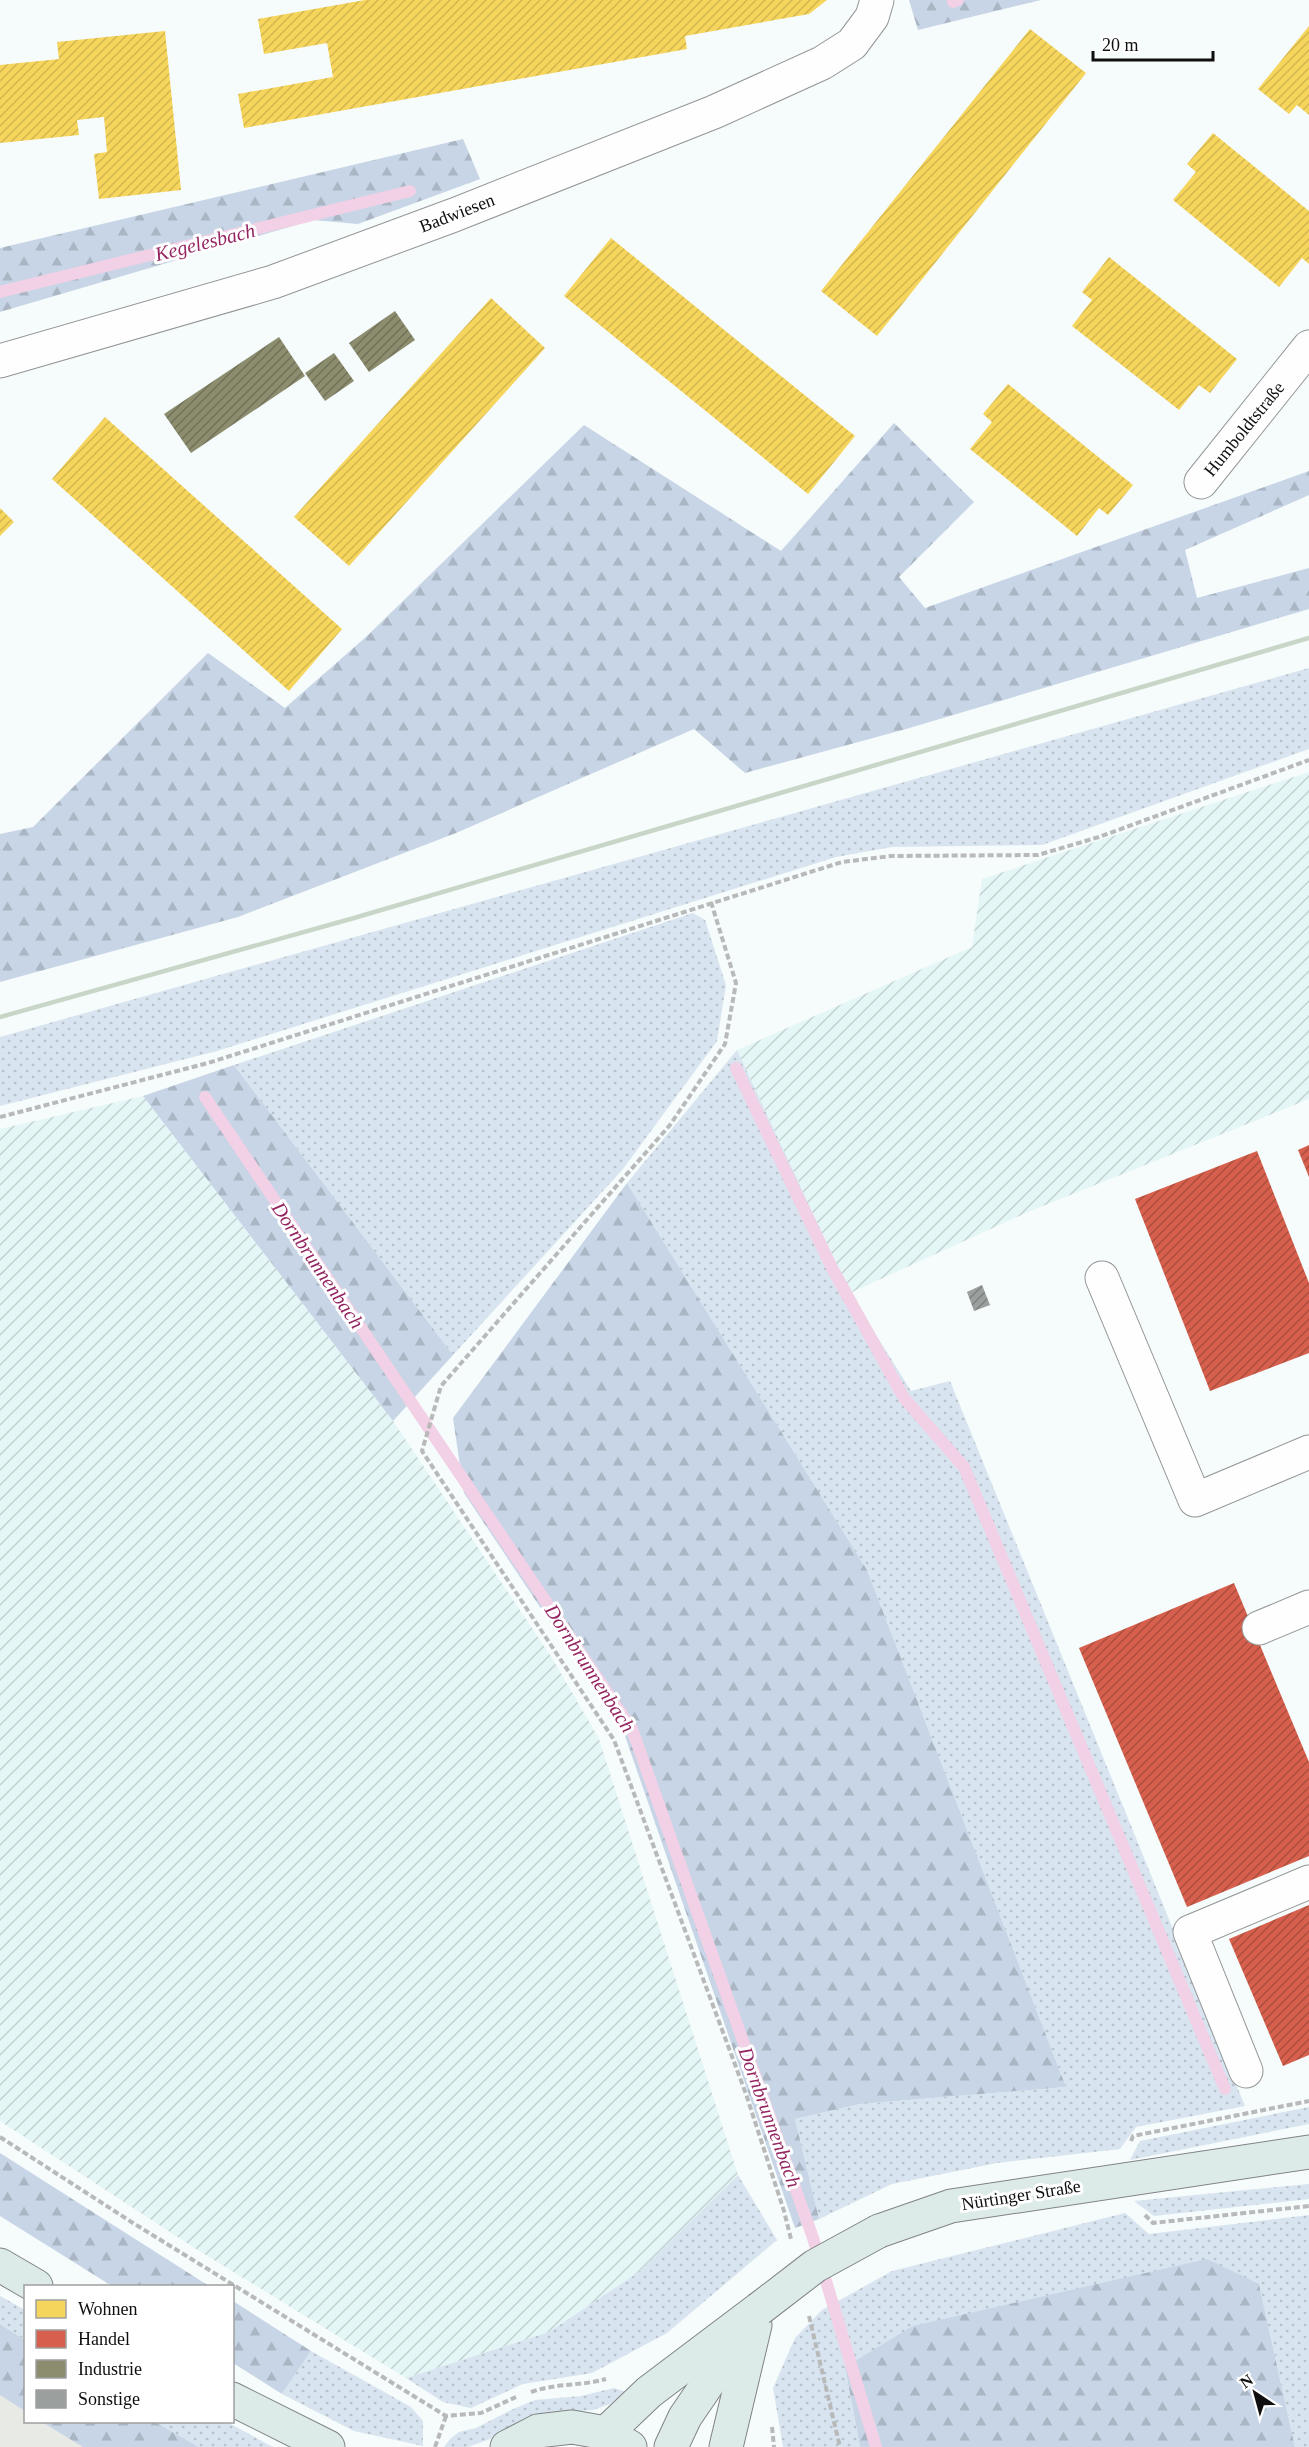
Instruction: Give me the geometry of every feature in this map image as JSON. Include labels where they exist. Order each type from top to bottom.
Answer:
[{"type":"main road","name":"Nürtinger Straße","points":[[618,2440],[649,2392],[815,2266],[879,2231],[951,2206],[1309,2152]]},
{"type":"main road","points":[[0,2265],[34,2285]]},
{"type":"main road","name":"Nürtinger Straße","points":[[671,2447],[685,2417],[759,2309]]},
{"type":"main road","points":[[726,2447],[759,2309]]},
{"type":"main road","points":[[234,2400],[328,2447]]},
{"type":"main road","points":[[507,2447],[538,2432],[572,2427],[618,2440]]},
{"type":"street","name":"Badwiesen","points":[[0,361],[273,282],[454,215],[714,111],[822,63],[852,44],[872,17],[877,0]]},
{"type":"street","name":"Humboldtstraße","points":[[1201,482],[1309,347]]},
{"type":"street","points":[[1102,1278],[1196,1500],[1309,1452]]},
{"type":"street","points":[[1259,1628],[1309,1607]]},
{"type":"street","points":[[1246,2071],[1190,1932],[1309,1882]]},
{"type":"path","points":[[0,1118],[208,1063],[842,862],[891,856],[1038,855],[1099,837],[1309,760]]},
{"type":"path","points":[[711,902],[736,984],[725,1044],[670,1125],[441,1386],[422,1451],[614,1740],[746,2094],[784,2211],[792,2245]]},
{"type":"path","points":[[1309,2101],[1133,2136],[1111,2182],[1153,2223],[1309,2206]]},
{"type":"path","points":[[0,2137],[233,2285]]},
{"type":"path","points":[[234,2285],[446,2416],[481,2413],[545,2387],[592,2383],[620,2374],[649,2392]]},
{"type":"path","points":[[808,2312],[840,2447]]},
{"type":"path","points":[[435,2447],[446,2416]]},
{"type":"shaded area","points":[[1309,668],[1309,749],[1042,845],[892,847],[836,857],[217,1051],[0,1106],[0,1037]]},
{"type":"shaded area","points":[[1309,772],[1309,1099],[1028,1212],[850,1293],[737,1050],[972,947],[982,879]]},
{"type":"shaded area","points":[[693,913],[705,920],[726,985],[717,1041],[623,1169],[453,1355],[234,1065]]},
{"type":"shaded area","points":[[737,1050],[850,1293],[911,1391],[950,1381],[1245,2106],[1136,2127],[1120,2149],[997,2163],[892,2184],[819,2219],[795,2119],[860,2104],[1066,2087],[867,1570],[627,1183]]},
{"type":"shaded area","points":[[143,1096],[393,1421],[552,1658],[599,1739],[738,2175],[639,2272],[549,2332],[406,2378],[193,2247],[0,2121],[0,1129]]},
{"type":"shaded area","points":[[1309,2107],[1309,2124],[1130,2160],[1140,2141]]},
{"type":"shaded area","points":[[738,2175],[777,2240],[667,2333],[592,2373],[523,2384],[471,2408],[443,2402],[406,2378],[549,2332],[639,2272]]},
{"type":"shaded area","points":[[1309,2184],[1309,2199],[1154,2216],[1134,2201]]},
{"type":"shaded area","points":[[1125,2213],[1149,2234],[1309,2215],[1309,2447],[1295,2447],[1259,2284],[845,2367],[860,2447],[783,2447],[773,2388],[795,2338],[822,2310],[892,2271]]},
{"type":"shaded area","points":[[0,2296],[24,2309],[24,2339],[0,2324]]},
{"type":"shaded area","points":[[311,2351],[411,2407],[423,2421],[423,2446],[354,2431],[282,2394]]},
{"type":"shaded area","points":[[0,2383],[24,2397],[24,2423],[65,2423],[107,2447],[0,2447]]},
{"type":"shaded area","points":[[614,2388],[626,2392],[610,2404],[593,2410],[566,2412],[512,2426],[490,2439],[468,2447],[444,2447],[459,2432],[476,2428],[535,2400],[581,2396]]},
{"type":"shaded area","points":[[157,2423],[229,2423],[273,2447],[199,2447]]},
{"type":"green space","points":[[909,0],[1041,0],[918,30]]},
{"type":"green space","points":[[463,139],[480,179],[358,224],[313,220],[0,312],[0,248]]},
{"type":"green space","points":[[894,423],[974,502],[899,577],[925,608],[1309,471],[1309,495],[1185,550],[1197,598],[1309,568],[1309,609],[906,729],[745,773],[694,729],[456,833],[238,917],[0,982],[0,834],[33,827],[208,653],[285,708],[367,636],[584,425],[781,551]]},
{"type":"green space","points":[[234,1065],[453,1355],[393,1421],[143,1096]]},
{"type":"green space","points":[[627,1183],[867,1570],[1066,2087],[860,2104],[795,2119],[819,2219],[795,2228],[624,1733],[464,1493],[453,1418]]},
{"type":"green space","points":[[0,2153],[207,2285],[110,2285],[0,2216]]},
{"type":"green space","points":[[1207,2259],[1259,2284],[1295,2447],[860,2447],[845,2367],[913,2326]]},
{"type":"green space","points":[[234,2302],[311,2351],[282,2394],[234,2364]]},
{"type":"green space","points":[[0,2324],[24,2339],[24,2410],[0,2395]]},
{"type":"green space","points":[[44,2423],[157,2423],[199,2447],[83,2447]]},
{"type":"building: Wohnen","points":[[365,0],[827,0],[809,14],[685,36],[687,49],[244,128],[238,94],[333,77],[327,43],[264,54],[258,19]]},
{"type":"building: Wohnen","points":[[1309,26],[1309,115],[1297,105],[1289,114],[1258,89]]},
{"type":"building: Wohnen","points":[[1030,29],[1086,73],[877,336],[821,291]]},
{"type":"building: Wohnen","points":[[165,31],[181,190],[99,199],[94,154],[107,152],[104,117],[77,120],[79,135],[0,143],[0,65],[59,59],[57,42]]},
{"type":"building: Wohnen","points":[[1213,133],[1309,211],[1309,264],[1302,258],[1279,287],[1173,200],[1196,172],[1187,164]]},
{"type":"building: Wohnen","points":[[611,238],[855,436],[808,494],[564,296]]},
{"type":"building: Wohnen","points":[[1109,257],[1237,359],[1210,393],[1199,385],[1179,410],[1072,326],[1092,300],[1082,292]]},
{"type":"building: Wohnen","points":[[491,298],[545,348],[349,566],[294,517]]},
{"type":"building: Wohnen","points":[[1008,384],[1133,485],[1108,515],[1099,508],[1077,536],[970,449],[992,422],[983,414]]},
{"type":"building: Wohnen","points":[[105,417],[342,629],[289,691],[52,479]]},
{"type":"building: Wohnen","points":[[0,508],[14,522],[0,536]]},
{"type":"building: Handel","points":[[1309,1145],[1309,1177],[1298,1150]]},
{"type":"building: Handel","points":[[1257,1151],[1309,1283],[1309,1353],[1210,1391],[1135,1199]]},
{"type":"building: Handel","points":[[1234,1583],[1309,1762],[1309,1856],[1187,1907],[1079,1648]]},
{"type":"building: Handel","points":[[1309,1905],[1309,2055],[1283,2066],[1229,1939]]},
{"type":"building: Industrie","points":[[395,311],[415,340],[369,372],[349,343]]},
{"type":"building: Industrie","points":[[279,337],[305,376],[191,453],[164,414]]},
{"type":"building: Industrie","points":[[334,353],[354,381],[325,401],[305,373]]},
{"type":"building: Sonstige","points":[[982,1285],[990,1305],[974,1311],[967,1292]]},
{"type":"waterway","name":"Kegelesbach","points":[[953,2],[958,0]]},
{"type":"waterway","name":"Kegelesbach","points":[[0,292],[410,191]]},
{"type":"waterway","points":[[736,1068],[832,1268],[904,1398],[964,1467],[1225,2089]]},
{"type":"waterway","name":"Dornbrunnenbach","points":[[205,1097],[632,1729],[813,2238],[876,2447]]},
{"type":"railway","points":[[0,1017],[354,918],[1309,638]]}]
